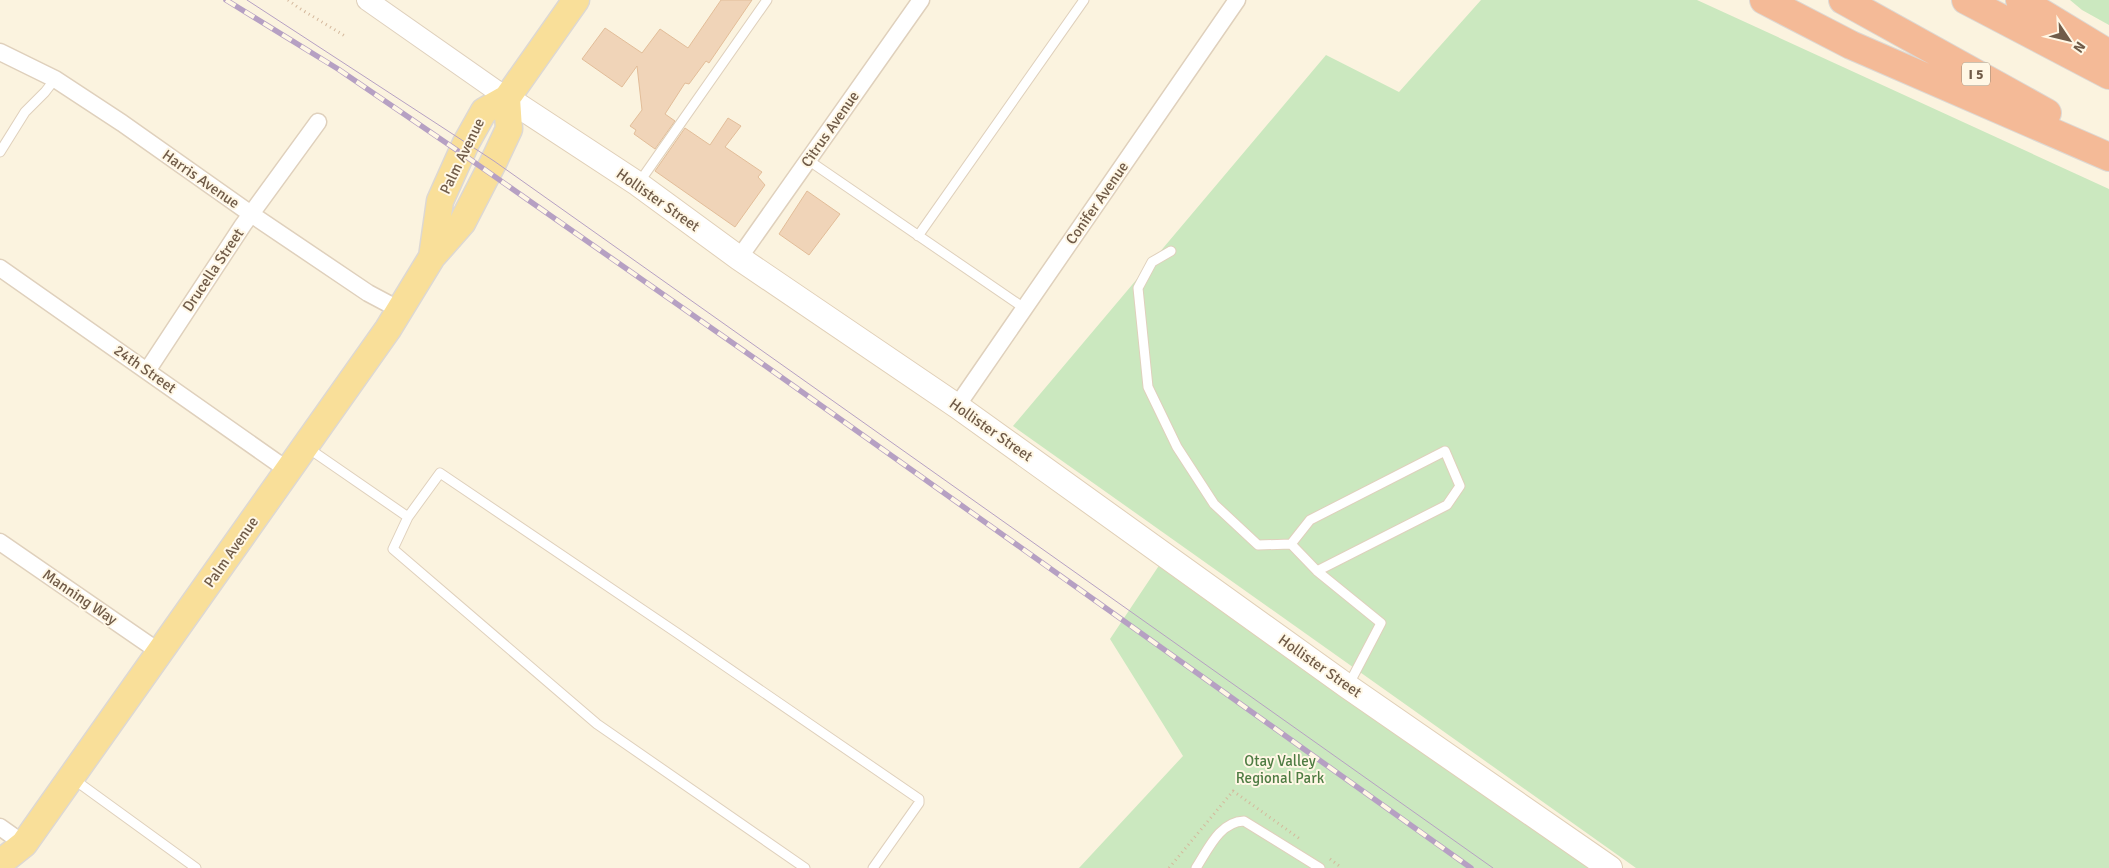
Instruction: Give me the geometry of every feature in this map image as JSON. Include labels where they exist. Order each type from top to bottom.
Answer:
[{"type":"highway","points":[[1764,0],[1851,45],[2109,157]]},
{"type":"highway","name":"I 5","points":[[1843,0],[2109,147]]},
{"type":"highway","points":[[1966,0],[2109,75]]},
{"type":"highway","points":[[2020,0],[2109,54]]},
{"type":"main road","points":[[506,98],[576,0]]},
{"type":"main road","name":"Hollister Street","points":[[506,98],[638,184],[739,258],[957,406],[1347,686],[1610,868]]},
{"type":"main road","name":"Palm Avenue","points":[[0,863],[23,856],[72,778],[289,471],[400,310],[432,257],[462,223],[510,129],[506,98]]},
{"type":"street","name":"Hollister Street","points":[[367,0],[506,98]]},
{"type":"street","name":"Citrus Avenue","points":[[739,258],[921,0]]},
{"type":"street","name":"Conifer Avenue","points":[[957,406],[1237,0]]},
{"type":"street","name":"Harris Avenue","points":[[0,52],[55,79],[368,293],[400,310]]},
{"type":"street","name":"Drucella Street","points":[[147,371],[251,214],[318,122]]},
{"type":"street","name":"24th Street","points":[[0,268],[289,471]]},
{"type":"street","name":"Manning Way","points":[[0,542],[161,653]]},
{"type":"street","points":[[0,827],[23,856]]},
{"type":"lane","points":[[638,184],[766,0]]},
{"type":"lane","points":[[918,236],[1084,0]]},
{"type":"lane","points":[[0,152],[25,112],[55,79]]},
{"type":"lane","points":[[808,160],[1024,308]]},
{"type":"lane","points":[[1171,251],[1152,262],[1138,288],[1148,387],[1177,447],[1214,504],[1258,545],[1291,544],[1317,571],[1381,623],[1347,686]]},
{"type":"lane","points":[[305,447],[408,517]]},
{"type":"lane","points":[[1291,544],[1310,520],[1445,451],[1460,486],[1447,505],[1317,571]]},
{"type":"lane","points":[[805,868],[597,724],[393,549],[408,517],[442,473],[918,799],[919,802],[873,868]]},
{"type":"lane","points":[[72,778],[196,868]]},
{"type":"lane","points":[[1196,868],[1220,832],[1235,822],[1244,821],[1320,868]]},
{"type":"path","points":[[288,0],[345,36]]},
{"type":"green space","points":[[1481,0],[1697,0],[2109,189],[2109,868],[1636,868],[1013,426],[1326,55],[1399,92]]},
{"type":"green space","points":[[2070,0],[2109,0],[2109,25],[2082,10]]},
{"type":"green space","name":"Otay Valley Regional Park","points":[[1160,564],[1590,868],[1079,868],[1183,756],[1110,639]]},
{"type":"building","points":[[721,0],[752,0],[709,63],[706,61],[689,84],[685,83],[665,114],[675,121],[655,149],[634,134],[636,130],[630,126],[642,110],[637,66],[622,87],[582,59],[605,28],[642,53],[660,29],[688,48]]},
{"type":"building","points":[[728,118],[741,126],[725,147],[762,172],[758,177],[765,185],[735,227],[655,171],[685,128],[710,145]]},
{"type":"building","points":[[807,191],[840,214],[809,255],[779,234]]},
{"type":"tram line","points":[[247,0],[494,161],[1493,868]]},
{"type":"railway","points":[[226,0],[338,69],[461,153],[767,367],[1471,868]]}]
